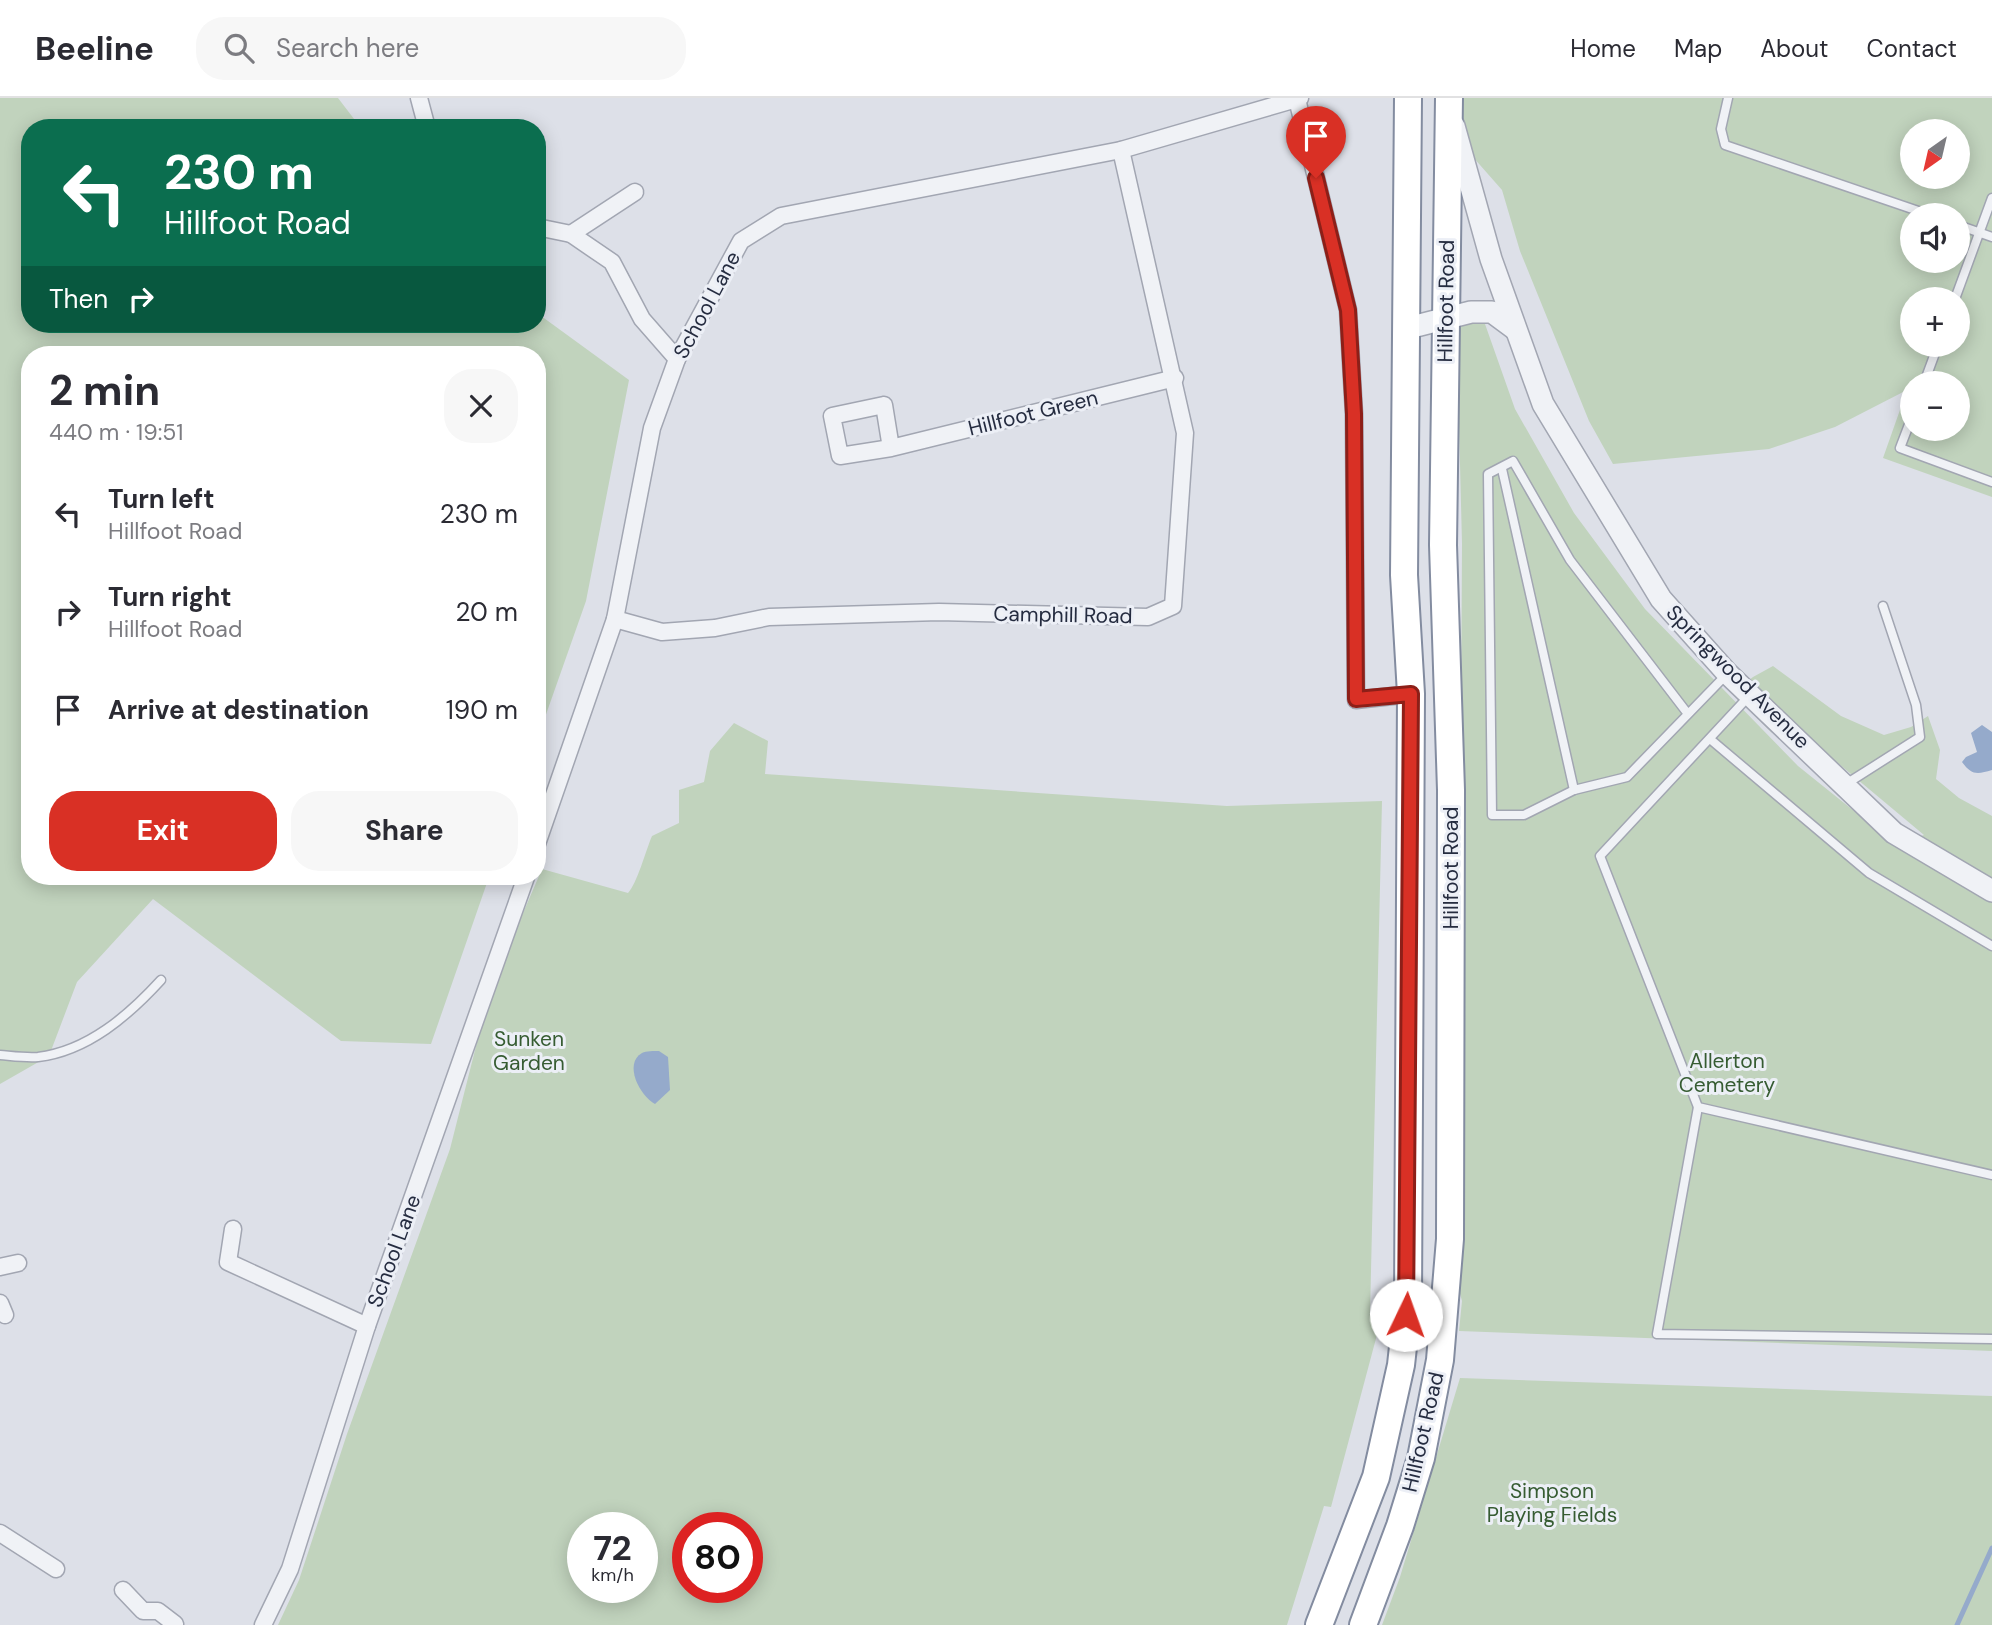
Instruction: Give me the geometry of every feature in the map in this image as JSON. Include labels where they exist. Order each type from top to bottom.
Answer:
[{"type":"highway","name":"Hillfoot Road","points":[[1319,1625],[1376,1477],[1401,1365],[1408,1289],[1411,694],[1404,576],[1408,98]]},
{"type":"highway","name":"Hillfoot Road","points":[[1363,1625],[1400,1526],[1421,1458],[1443,1331],[1450,1239],[1451,790],[1443,545],[1449,102]]},
{"type":"street","points":[[419,98],[425,119]]},
{"type":"street","points":[[1298,99],[1348,310],[1354,414],[1356,699],[1411,694]]},
{"type":"street","name":"School Lane","points":[[546,818],[615,618],[652,428],[677,359],[741,241],[781,216],[1121,150],[1298,99]]},
{"type":"street","name":"Springwood Avenue","points":[[1449,102],[1491,259],[1543,404],[1596,496],[1661,599],[1727,673],[1752,693],[1894,833],[1992,891]]},
{"type":"street","name":"Camphill Road","points":[[615,618],[662,632],[715,628],[782,617],[939,612],[1148,617],[1173,606],[1185,433],[1175,378],[1121,150]]},
{"type":"street","points":[[571,234],[635,192]]},
{"type":"street","points":[[546,229],[571,234],[612,262],[642,319],[677,359]]},
{"type":"street","points":[[1408,328],[1471,312],[1492,312],[1516,329]]},
{"type":"street","name":"Hillfoot Green","points":[[891,448],[1175,378]]},
{"type":"street","name":"School Lane","points":[[263,1625],[290,1569],[367,1326],[523,885]]},
{"type":"street","points":[[233,1229],[228,1262],[367,1326]]},
{"type":"street","points":[[0,1267],[18,1263]]},
{"type":"street","points":[[1405,1329],[1443,1331]]},
{"type":"street","points":[[0,1533],[56,1569]]},
{"type":"street","points":[[124,1590],[143,1611],[158,1611],[175,1624]]},
{"type":"street","points":[[133,1625],[143,1611]]},
{"type":"lane","points":[[1727,99],[1721,129],[1725,145],[1900,205]]},
{"type":"lane","points":[[1959,287],[1992,198]]},
{"type":"lane","points":[[1970,229],[1992,237]]},
{"type":"lane","points":[[1903,441],[1900,449],[1992,482]]},
{"type":"lane","points":[[1688,713],[1570,560],[1513,461],[1488,474],[1492,815],[1524,816],[1574,790],[1627,777],[1688,713],[1719,686],[1727,673]]},
{"type":"lane","points":[[1502,469],[1574,790]]},
{"type":"lane","points":[[1846,784],[1920,737],[1916,705],[1883,606]]},
{"type":"lane","points":[[1752,693],[1600,856],[1698,1107],[1657,1334],[1992,1339]]},
{"type":"lane","points":[[1710,739],[1869,873],[1992,946]]},
{"type":"lane","points":[[0,1055],[38,1057],[89,1041],[136,1007],[161,980]]},
{"type":"lane","points":[[1698,1107],[1992,1175]]},
{"type":"green space","points":[[0,98],[338,98],[354,119],[21,119],[21,333],[546,333],[546,320],[629,380],[586,601],[546,714],[546,346],[21,346],[21,885],[486,885],[431,1044],[341,1041],[153,899],[77,982],[49,1056],[0,1084]]},
{"type":"green space","points":[[1461,98],[1992,98],[1992,497],[1883,458],[1900,410],[1900,441],[1970,441],[1970,371],[1900,371],[1900,394],[1835,427],[1769,449],[1613,464],[1589,421],[1520,251],[1502,190],[1458,140]]},
{"type":"green space","name":"Allerton Cemetery","points":[[1456,306],[1479,307],[1515,409],[1574,513],[1645,609],[1798,766],[1869,823],[1902,843],[1924,835],[1839,764],[1771,732],[1733,693],[1773,666],[1841,716],[1884,735],[1911,727],[1928,716],[1940,750],[1936,779],[1959,798],[1992,816],[1992,1351],[1459,1331],[1462,1301],[1458,1286],[1462,543]]},
{"type":"green space","name":"Sunken Garden","points":[[734,723],[768,741],[765,774],[1227,806],[1382,801],[1370,1314],[1382,1316],[1331,1507],[1324,1506],[1287,1625],[278,1625],[299,1580],[347,1434],[450,1149],[491,987],[535,885],[546,885],[546,870],[628,893],[638,875],[652,836],[679,823],[679,790],[704,782],[710,751]]},
{"type":"green space","name":"Simpson Playing Fields","points":[[1460,1378],[1992,1396],[1992,1625],[1382,1625],[1400,1577]]},
{"type":"water","points":[[1982,725],[1992,732],[1992,770],[1976,773],[1962,762],[1977,752],[1971,733]]},
{"type":"water","points":[[659,1051],[668,1057],[670,1090],[655,1104],[639,1087],[634,1064],[642,1053]]},
{"type":"waterway","points":[[1957,1625],[1992,1548]]},
{"type":"route","points":[[1316,178],[1348,310],[1354,414],[1356,699],[1411,694],[1406,1315]]}]
